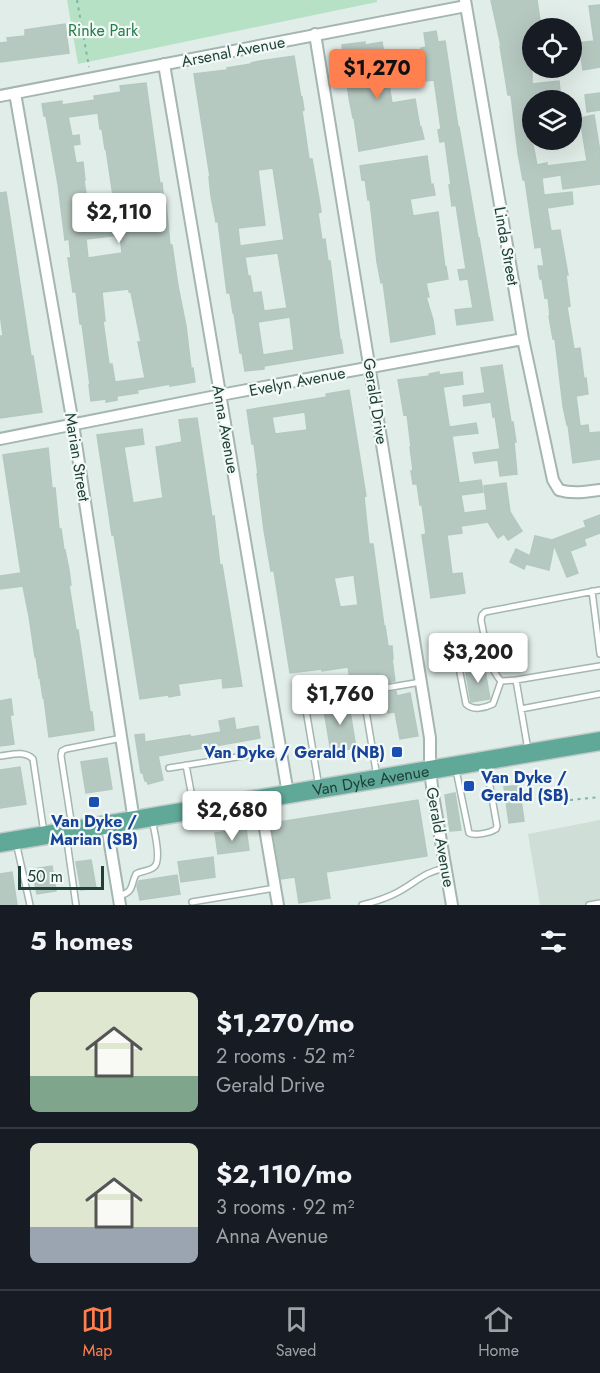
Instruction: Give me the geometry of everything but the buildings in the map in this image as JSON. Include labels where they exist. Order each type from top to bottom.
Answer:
[{"type":"main road","name":"Van Dyke Avenue","points":[[8,842],[600,741]]},
{"type":"street","name":"Arsenal Avenue","points":[[0,96],[466,3]]},
{"type":"street","name":"Linda Street","points":[[466,3],[523,339],[553,480],[559,490],[576,493],[600,490]]},
{"type":"street","name":"Gerald Drive","points":[[315,34],[430,738],[430,769]]},
{"type":"street","name":"Anna Avenue","points":[[164,64],[288,794]]},
{"type":"street","name":"Marian Street","points":[[15,93],[73,424],[122,738],[143,820]]},
{"type":"street","name":"Evelyn Avenue","points":[[0,439],[523,339]]},
{"type":"street","name":"Gerald Avenue","points":[[430,769],[452,905]]},
{"type":"street","points":[[260,799],[278,905]]},
{"type":"street","points":[[106,826],[119,900]]},
{"type":"lane","points":[[600,590],[485,612],[482,615],[491,662],[496,676],[501,681],[600,666]]},
{"type":"lane","points":[[592,591],[600,654]]},
{"type":"lane","points":[[460,673],[466,704],[469,708],[474,709],[494,704],[501,681]]},
{"type":"lane","points":[[516,680],[528,753]]},
{"type":"lane","points":[[320,788],[305,704],[309,701],[421,682]]},
{"type":"lane","points":[[363,692],[377,778]]},
{"type":"lane","points":[[521,709],[600,694]]},
{"type":"lane","points":[[76,905],[62,751],[122,738]]},
{"type":"lane","points":[[169,768],[281,750]]},
{"type":"lane","points":[[0,756],[28,754],[33,759],[44,836]]},
{"type":"lane","points":[[455,765],[469,833],[472,835],[492,832],[497,826],[485,760]]},
{"type":"lane","points":[[186,765],[195,811]]},
{"type":"lane","points":[[119,900],[132,889],[136,874],[154,868],[157,864],[158,857],[143,820]]},
{"type":"lane","points":[[8,842],[30,905]]},
{"type":"lane","points":[[362,905],[400,891],[433,870],[446,868]]},
{"type":"lane","points":[[192,902],[275,888]]},
{"type":"lane","points":[[589,905],[600,903]]},
{"type":"path","points":[[77,0],[91,79]]},
{"type":"path","points":[[532,778],[550,794],[571,800],[600,797]]},
{"type":"shaded area","points":[[600,820],[600,905],[540,905],[528,834]]},
{"type":"green space","name":"Rinke Park","points":[[67,0],[377,0],[377,2],[78,64]]},
{"type":"place","name":"Van Dyke / Gerald (NB)","points":[[397,752]]},
{"type":"place","name":"Van Dyke / Gerald (SB)","points":[[469,786]]},
{"type":"place","name":"Van Dyke / Marian (SB)","points":[[94,802]]}]
